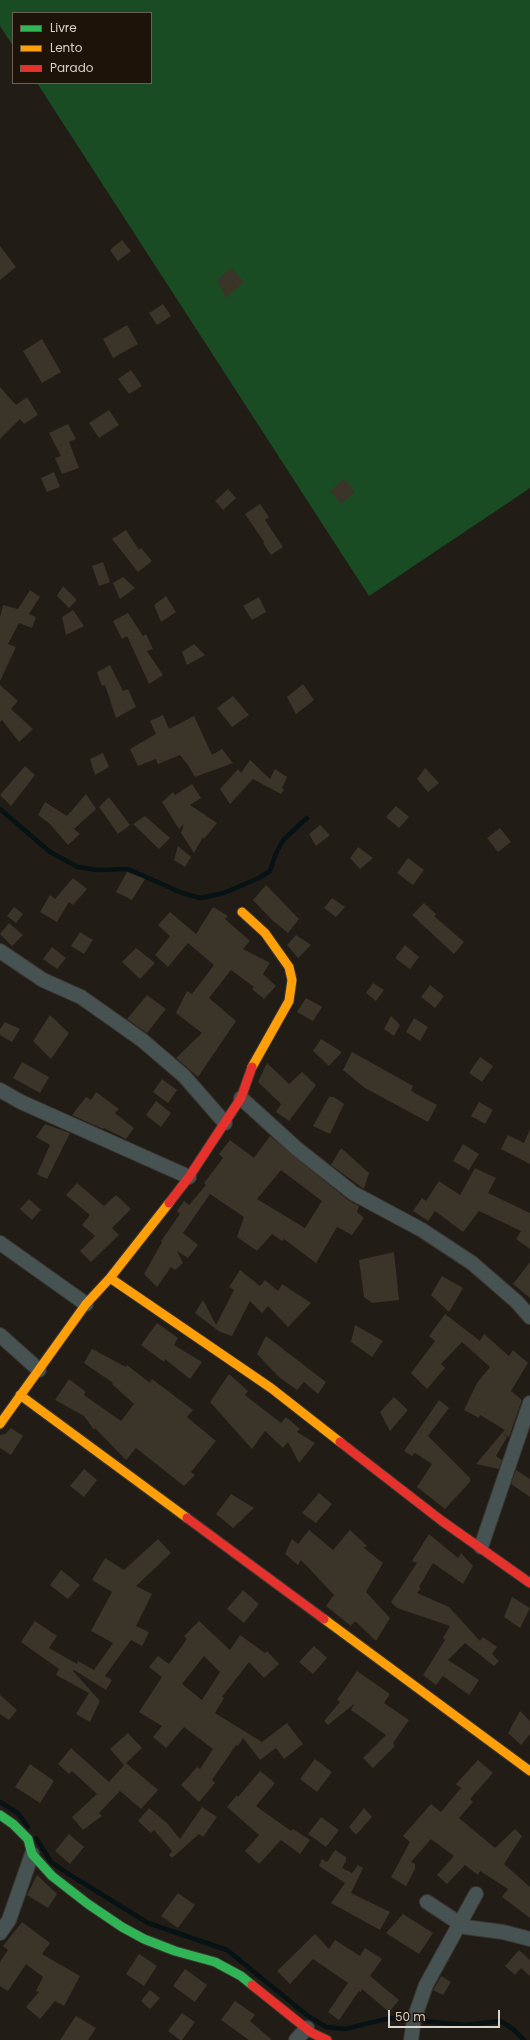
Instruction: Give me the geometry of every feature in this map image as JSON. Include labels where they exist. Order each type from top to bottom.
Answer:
[{"type":"street","points":[[0,1424],[86,1304],[110,1278],[189,1177],[241,1098],[250,1072],[262,1046],[277,1025],[289,1001],[292,980],[289,967],[281,954],[264,933],[242,912]]},
{"type":"street","points":[[0,951],[43,980],[81,997],[142,1040],[184,1076],[225,1123]]},
{"type":"street","points":[[0,1090],[21,1102],[189,1177]]},
{"type":"street","points":[[241,1098],[296,1148],[352,1193],[422,1230],[472,1263],[517,1302],[530,1317]]},
{"type":"street","points":[[0,1243],[86,1304]]},
{"type":"street","points":[[110,1278],[271,1388],[442,1521],[481,1547],[530,1583]]},
{"type":"street","points":[[0,1335],[39,1370]]},
{"type":"street","points":[[20,1395],[530,1771]]},
{"type":"street","points":[[481,1547],[530,1403]]},
{"type":"street","points":[[0,1815],[14,1824],[28,1839],[32,1854],[52,1876],[88,1904],[122,1927],[144,1939],[175,1951],[215,1962],[241,1976],[307,2028],[328,2040]]},
{"type":"street","points":[[0,1933],[9,1920],[32,1854]]},
{"type":"street","points":[[410,2040],[414,2019],[426,1985],[476,1894]]},
{"type":"street","points":[[427,1902],[465,1927],[503,1932],[530,1939]]},
{"type":"street","points":[[296,2040],[307,2028]]},
{"type":"green space","points":[[0,0],[530,0],[530,488],[369,596],[38,84],[152,84],[152,12],[12,12],[12,44],[0,26]]},
{"type":"building","points":[[122,240],[131,251],[118,261],[110,250]]},
{"type":"building","points":[[0,246],[16,267],[0,280]]},
{"type":"building","points":[[231,268],[244,282],[226,298],[217,280]]},
{"type":"building","points":[[163,304],[171,316],[157,325],[149,313]]},
{"type":"building","points":[[127,325],[138,344],[113,358],[103,339]]},
{"type":"building","points":[[42,339],[61,372],[42,383],[23,351]]},
{"type":"building","points":[[131,370],[142,386],[129,394],[118,379]]},
{"type":"building","points":[[0,387],[16,405],[27,397],[38,415],[24,424],[20,419],[0,439]]},
{"type":"building","points":[[109,410],[119,425],[99,438],[89,423]]},
{"type":"building","points":[[68,424],[76,439],[69,442],[79,468],[62,474],[55,458],[61,456],[49,433]]},
{"type":"building","points":[[54,472],[60,487],[47,492],[41,478]]},
{"type":"building","points":[[344,479],[355,492],[341,504],[330,491]]},
{"type":"building","points":[[228,489],[236,498],[223,510],[215,501]]},
{"type":"building","points":[[260,504],[269,517],[265,520],[283,547],[271,555],[245,514]]},
{"type":"building","points":[[126,530],[139,550],[141,548],[152,561],[138,572],[112,539]]},
{"type":"building","points":[[103,562],[110,582],[99,586],[92,566]]},
{"type":"building","points":[[123,577],[135,588],[120,599],[113,583]]},
{"type":"building","points":[[63,586],[77,600],[69,608],[57,596]]},
{"type":"building","points":[[30,590],[40,597],[29,614],[36,617],[32,628],[19,623],[8,644],[16,647],[0,681],[0,617],[3,605],[18,609]]},
{"type":"building","points":[[166,596],[176,612],[161,622],[154,605]]},
{"type":"building","points":[[259,597],[266,612],[252,620],[243,606]]},
{"type":"building","points":[[73,610],[84,626],[66,635],[62,617]]},
{"type":"building","points":[[128,613],[143,636],[146,634],[153,649],[147,651],[163,675],[149,684],[127,636],[122,639],[113,621]]},
{"type":"building","points":[[194,644],[205,655],[187,665],[182,652]]},
{"type":"building","points":[[110,665],[123,691],[128,689],[136,707],[116,718],[105,685],[102,686],[97,672]]},
{"type":"building","points":[[303,684],[314,700],[296,714],[287,697]]},
{"type":"building","points":[[0,685],[18,701],[11,709],[33,729],[19,742],[2,720],[0,722]]},
{"type":"building","points":[[233,696],[249,715],[232,727],[217,708]]},
{"type":"building","points":[[163,715],[169,729],[194,716],[212,755],[222,749],[233,763],[195,777],[180,755],[158,764],[156,759],[138,766],[130,749],[156,734],[150,721]]},
{"type":"building","points":[[103,753],[109,767],[95,775],[90,759]]},
{"type":"building","points":[[250,760],[270,779],[275,769],[287,777],[282,788],[284,790],[281,794],[253,779],[230,804],[220,789],[238,769],[241,773]]},
{"type":"building","points":[[25,766],[35,775],[11,806],[0,795]]},
{"type":"building","points":[[425,768],[439,783],[428,792],[417,779]]},
{"type":"building","points":[[192,784],[201,798],[190,805],[217,823],[204,839],[203,837],[194,853],[181,833],[184,824],[179,829],[162,802],[173,792],[175,795]]},
{"type":"building","points":[[86,794],[96,809],[74,829],[80,834],[68,845],[50,824],[38,815],[45,802],[67,816]]},
{"type":"building","points":[[109,797],[130,825],[118,834],[99,807]]},
{"type":"building","points":[[396,806],[409,817],[399,828],[386,817]]},
{"type":"building","points":[[145,816],[170,838],[159,849],[133,824]]},
{"type":"building","points":[[320,825],[330,835],[316,846],[309,834]]},
{"type":"building","points":[[500,828],[511,842],[498,852],[487,838]]},
{"type":"building","points":[[178,846],[191,857],[185,867],[174,860]]},
{"type":"building","points":[[358,847],[373,858],[360,869],[350,858]]},
{"type":"building","points":[[408,858],[424,870],[413,885],[397,873]]},
{"type":"building","points":[[127,872],[145,879],[132,900],[116,892]]},
{"type":"building","points":[[73,878],[87,889],[73,905],[69,902],[57,922],[40,912],[50,895],[55,899]]},
{"type":"building","points":[[266,885],[299,919],[288,933],[272,920],[253,900]]},
{"type":"building","points":[[332,898],[345,907],[336,917],[324,908]]},
{"type":"building","points":[[424,903],[436,914],[434,916],[464,942],[454,954],[412,915]]},
{"type":"building","points":[[14,907],[23,914],[16,923],[7,916]]},
{"type":"building","points":[[213,907],[228,916],[225,919],[250,941],[243,949],[270,963],[263,974],[276,986],[264,999],[252,989],[254,987],[231,970],[209,998],[236,1021],[198,1077],[176,1058],[202,1033],[176,1013],[187,991],[192,994],[214,965],[188,943],[168,967],[155,955],[170,936],[158,925],[170,912],[196,934]]},
{"type":"building","points":[[9,923],[23,935],[12,946],[0,934]]},
{"type":"building","points":[[80,932],[93,940],[84,954],[71,946]]},
{"type":"building","points":[[296,935],[311,945],[298,958],[287,945]]},
{"type":"building","points":[[405,945],[419,957],[410,969],[395,958]]},
{"type":"building","points":[[52,947],[66,958],[57,969],[43,959]]},
{"type":"building","points":[[136,948],[155,963],[140,979],[122,962]]},
{"type":"building","points":[[373,983],[384,990],[376,1001],[366,993]]},
{"type":"building","points":[[430,985],[444,996],[435,1008],[421,997]]},
{"type":"building","points":[[147,995],[166,1009],[147,1033],[127,1019]]},
{"type":"building","points":[[306,998],[322,1007],[313,1021],[297,1012]]},
{"type":"building","points":[[50,1015],[69,1033],[51,1059],[33,1041]]},
{"type":"building","points":[[391,1016],[400,1025],[394,1036],[384,1029]]},
{"type":"building","points":[[414,1018],[428,1027],[420,1041],[406,1032]]},
{"type":"building","points":[[5,1022],[20,1029],[12,1042],[0,1035],[0,1029]]},
{"type":"building","points":[[321,1039],[342,1052],[329,1066],[313,1051]]},
{"type":"building","points":[[352,1052],[413,1086],[411,1091],[437,1105],[428,1122],[365,1088],[343,1070]]},
{"type":"building","points":[[480,1057],[493,1066],[482,1082],[469,1073]]},
{"type":"building","points":[[22,1062],[49,1077],[40,1093],[13,1078]]},
{"type":"building","points":[[267,1063],[289,1084],[302,1072],[316,1085],[289,1121],[276,1112],[281,1104],[258,1082]]},
{"type":"building","points":[[162,1079],[177,1090],[168,1103],[153,1092]]},
{"type":"building","points":[[96,1092],[119,1109],[115,1113],[134,1128],[126,1139],[72,1115],[86,1097],[91,1100]]},
{"type":"building","points":[[329,1097],[334,1097],[344,1104],[330,1134],[313,1126]]},
{"type":"building","points":[[156,1101],[171,1113],[161,1127],[146,1115]]},
{"type":"building","points":[[479,1102],[493,1110],[485,1124],[471,1116]]},
{"type":"building","points":[[45,1124],[70,1133],[47,1179],[37,1174],[50,1145],[36,1137]]},
{"type":"building","points":[[530,1129],[530,1164],[501,1149],[508,1135],[524,1143]]},
{"type":"building","points":[[270,1136],[348,1200],[359,1206],[357,1212],[364,1218],[352,1235],[337,1227],[316,1263],[284,1239],[282,1241],[272,1234],[257,1251],[237,1237],[244,1217],[210,1194],[183,1233],[198,1245],[188,1258],[177,1251],[183,1263],[175,1270],[171,1267],[157,1287],[144,1274],[162,1242],[161,1241],[180,1214],[177,1211],[184,1201],[189,1205],[206,1185],[204,1183],[223,1158],[219,1154],[230,1140],[254,1158]],"holes":[[[281,1170],[322,1201],[305,1228],[257,1199]]]},
{"type":"building","points":[[463,1144],[479,1154],[469,1170],[453,1161]]},
{"type":"building","points":[[341,1148],[369,1173],[364,1189],[331,1165]]},
{"type":"building","points":[[475,1168],[496,1178],[488,1193],[530,1213],[530,1249],[516,1239],[521,1231],[479,1211],[463,1232],[435,1211],[428,1221],[413,1211],[422,1198],[426,1201],[439,1181],[460,1195]]},
{"type":"building","points":[[77,1183],[104,1206],[116,1195],[131,1209],[112,1228],[119,1235],[91,1262],[80,1251],[95,1236],[82,1225],[90,1215],[66,1195]]},
{"type":"building","points":[[29,1199],[41,1210],[32,1220],[20,1209]]},
{"type":"building","points":[[394,1252],[399,1300],[372,1303],[364,1297],[359,1260]]},
{"type":"building","points":[[530,1262],[530,1298],[513,1284]]},
{"type":"building","points":[[240,1270],[260,1286],[265,1280],[278,1291],[282,1284],[311,1303],[288,1327],[268,1306],[262,1313],[250,1301],[232,1336],[220,1332],[195,1313],[203,1300],[216,1325],[234,1290],[229,1287]]},
{"type":"building","points":[[442,1276],[463,1288],[449,1312],[431,1295]]},
{"type":"building","points":[[445,1314],[480,1341],[484,1334],[509,1356],[513,1350],[528,1363],[511,1391],[522,1400],[509,1437],[502,1433],[505,1430],[480,1415],[479,1418],[464,1410],[477,1383],[490,1367],[462,1342],[441,1364],[445,1368],[427,1389],[411,1373],[435,1341],[429,1336]]},
{"type":"building","points":[[157,1323],[178,1338],[174,1345],[202,1362],[190,1379],[165,1359],[164,1362],[141,1345]]},
{"type":"building","points":[[355,1325],[383,1341],[372,1357],[351,1342]]},
{"type":"building","points":[[266,1336],[326,1382],[318,1394],[304,1382],[297,1390],[279,1377],[257,1354]]},
{"type":"building","points":[[92,1349],[126,1367],[127,1365],[150,1383],[152,1379],[193,1410],[187,1417],[216,1441],[191,1472],[195,1475],[184,1486],[136,1448],[126,1460],[95,1428],[94,1430],[84,1416],[55,1400],[69,1379],[86,1392],[84,1395],[121,1421],[134,1404],[112,1384],[113,1383],[84,1363]]},
{"type":"building","points":[[229,1374],[248,1391],[245,1395],[281,1423],[286,1417],[300,1429],[297,1432],[315,1443],[299,1463],[288,1442],[283,1448],[265,1431],[252,1449],[210,1402]]},
{"type":"building","points":[[394,1397],[408,1410],[390,1431],[380,1412]]},
{"type":"building","points":[[439,1400],[449,1408],[428,1436],[470,1478],[470,1482],[445,1509],[417,1487],[432,1464],[415,1453],[412,1456],[404,1451]]},
{"type":"building","points":[[11,1428],[23,1436],[11,1455],[0,1448],[0,1435],[5,1434]]},
{"type":"building","points":[[502,1433],[507,1437],[496,1456],[502,1460],[499,1469],[476,1464]]},
{"type":"building","points":[[84,1469],[97,1480],[84,1497],[70,1486]]},
{"type":"building","points":[[516,1470],[530,1479],[530,1497],[511,1484]]},
{"type":"building","points":[[319,1493],[332,1504],[316,1523],[302,1513]]},
{"type":"building","points":[[231,1494],[254,1508],[233,1528],[216,1514]]},
{"type":"building","points":[[309,1530],[333,1550],[350,1530],[367,1546],[364,1548],[383,1563],[366,1592],[390,1618],[376,1641],[355,1621],[351,1626],[326,1606],[334,1595],[301,1560],[298,1565],[285,1554],[292,1539],[298,1544]]},
{"type":"building","points":[[429,1534],[458,1558],[461,1553],[473,1566],[463,1584],[433,1563],[419,1587],[421,1589],[417,1593],[449,1607],[480,1641],[483,1637],[497,1647],[492,1654],[499,1661],[494,1666],[465,1643],[448,1660],[479,1680],[469,1695],[443,1676],[436,1685],[423,1675],[445,1640],[443,1638],[450,1626],[397,1608],[391,1602],[417,1563],[412,1561]]},
{"type":"building","points":[[158,1539],[171,1553],[136,1586],[152,1594],[136,1626],[149,1632],[142,1646],[131,1640],[105,1676],[112,1680],[106,1690],[74,1670],[73,1671],[100,1701],[90,1722],[76,1714],[89,1693],[56,1675],[59,1669],[21,1642],[35,1621],[57,1636],[49,1648],[77,1664],[78,1661],[94,1670],[113,1643],[91,1631],[112,1592],[92,1580],[105,1558],[124,1570]]},
{"type":"building","points":[[61,1570],[80,1585],[68,1599],[50,1585]]},
{"type":"building","points":[[243,1590],[259,1604],[244,1623],[227,1609]]},
{"type":"building","points":[[512,1597],[530,1608],[520,1628],[504,1617]]},
{"type":"building","points":[[199,1621],[230,1650],[240,1635],[265,1653],[267,1651],[279,1664],[264,1678],[249,1662],[222,1697],[224,1698],[215,1713],[262,1742],[287,1723],[303,1744],[284,1759],[276,1748],[260,1760],[243,1738],[238,1746],[236,1745],[212,1780],[215,1783],[199,1802],[181,1785],[197,1767],[200,1769],[213,1749],[184,1727],[166,1748],[153,1737],[162,1726],[139,1712],[162,1677],[149,1667],[158,1656],[169,1664],[187,1639],[184,1636]],"holes":[[[204,1656],[220,1672],[202,1700],[182,1684]]]},
{"type":"building","points":[[314,1646],[327,1658],[313,1674],[299,1662]]},
{"type":"building","points":[[357,1671],[390,1694],[384,1703],[409,1720],[393,1743],[395,1746],[373,1768],[363,1758],[386,1735],[351,1710],[354,1704],[328,1725],[324,1721],[340,1702],[337,1700]]},
{"type":"building","points":[[0,1695],[17,1710],[9,1720],[0,1714]]},
{"type":"building","points":[[520,1711],[530,1721],[530,1734],[521,1745],[508,1733]]},
{"type":"building","points":[[128,1733],[142,1748],[124,1765],[110,1749]]},
{"type":"building","points":[[71,1748],[109,1782],[126,1763],[158,1790],[141,1809],[120,1791],[99,1813],[102,1816],[83,1830],[72,1817],[97,1794],[72,1771],[69,1774],[58,1764]]},
{"type":"building","points":[[315,1759],[332,1772],[317,1792],[300,1779]]},
{"type":"building","points":[[478,1760],[493,1773],[470,1799],[473,1802],[459,1818],[495,1848],[515,1829],[522,1836],[504,1864],[530,1887],[530,1918],[502,1897],[508,1889],[480,1871],[478,1875],[465,1865],[447,1884],[437,1875],[454,1856],[431,1839],[411,1862],[415,1864],[415,1869],[406,1886],[391,1877],[410,1842],[403,1836],[431,1804],[441,1812],[461,1788],[456,1784]]},
{"type":"building","points":[[30,1764],[54,1781],[40,1803],[15,1787]]},
{"type":"building","points":[[260,1771],[275,1783],[256,1806],[291,1831],[293,1829],[310,1840],[300,1854],[281,1840],[259,1864],[245,1851],[259,1835],[227,1807],[237,1795],[238,1797]]},
{"type":"building","points":[[202,1807],[217,1817],[203,1837],[199,1834],[172,1858],[169,1855],[172,1851],[154,1830],[151,1833],[138,1821],[149,1808],[167,1823],[180,1839]]},
{"type":"building","points":[[364,1808],[372,1817],[356,1835],[349,1827]]},
{"type":"building","points":[[321,1817],[339,1830],[326,1847],[308,1834]]},
{"type":"building","points":[[69,1834],[84,1847],[70,1864],[55,1851]]},
{"type":"building","points":[[335,1850],[346,1857],[346,1861],[342,1868],[352,1873],[358,1865],[363,1868],[351,1893],[390,1912],[380,1930],[331,1903],[345,1883],[319,1866],[322,1859],[327,1862]]},
{"type":"building","points":[[37,1875],[57,1894],[48,1908],[27,1895]]},
{"type":"building","points":[[178,1893],[195,1905],[178,1928],[161,1916]]},
{"type":"building","points":[[403,1914],[433,1933],[419,1954],[386,1933]]},
{"type":"building","points":[[22,1922],[50,1943],[42,1954],[80,1976],[64,2006],[55,2001],[40,2019],[26,2007],[39,1992],[36,1991],[43,1977],[26,1964],[8,1991],[0,1986],[0,1962],[8,1950],[3,1946]]},
{"type":"building","points":[[315,1934],[329,1949],[335,1940],[360,1956],[365,1948],[382,1959],[370,1976],[399,2000],[389,2012],[362,1989],[361,1992],[359,1991],[339,2020],[328,2012],[348,1983],[313,1959],[290,1984],[277,1971]]},
{"type":"building","points":[[519,1950],[530,1960],[530,1976],[521,1968],[515,1975],[505,1966]]},
{"type":"building","points":[[139,1954],[157,1966],[144,1986],[126,1974]]},
{"type":"building","points":[[185,1969],[207,1985],[195,2002],[173,1986]]},
{"type":"building","points":[[441,1976],[451,1982],[443,1995],[433,1990]]},
{"type":"building","points":[[150,1990],[160,1998],[150,2009],[141,2001]]},
{"type":"building","points":[[235,2001],[255,2015],[250,2021],[272,2040],[249,2040],[221,2020]]},
{"type":"building","points":[[182,2013],[195,2022],[182,2040],[180,2040],[168,2031]]},
{"type":"building","points":[[76,2016],[96,2028],[88,2040],[60,2040]]},
{"type":"waterway","points":[[0,809],[50,852],[78,867],[97,870],[128,869],[182,893],[200,898],[224,893],[259,878],[270,871],[276,853],[284,839],[307,818]]},
{"type":"waterway","points":[[0,1802],[18,1813],[28,1827]]},
{"type":"waterway","points":[[36,1838],[51,1862],[67,1873],[148,1923],[227,1950],[308,2016],[326,2027],[345,2029],[390,2018],[466,2025],[500,2021],[513,2029],[524,2040]]},
{"type":"traffic: fast","points":[[0,1815],[13,1824],[28,1839],[32,1854],[52,1876],[88,1904],[122,1927],[144,1939],[175,1951],[215,1962],[241,1976],[252,1985]]},
{"type":"traffic: slow","points":[[242,912],[265,933],[289,967],[292,980],[289,1001],[252,1067]]},
{"type":"traffic: slow","points":[[0,1424],[86,1304],[110,1278],[169,1203]]},
{"type":"traffic: slow","points":[[110,1278],[271,1388],[340,1442]]},
{"type":"traffic: slow","points":[[20,1395],[187,1518]]},
{"type":"traffic: slow","points":[[324,1619],[530,1771]]},
{"type":"traffic: jam","points":[[169,1203],[189,1177],[241,1098],[252,1067]]},
{"type":"traffic: jam","points":[[340,1442],[442,1521],[530,1583]]},
{"type":"traffic: jam","points":[[187,1518],[324,1619]]},
{"type":"traffic: jam","points":[[252,1985],[312,2033],[327,2040]]}]
